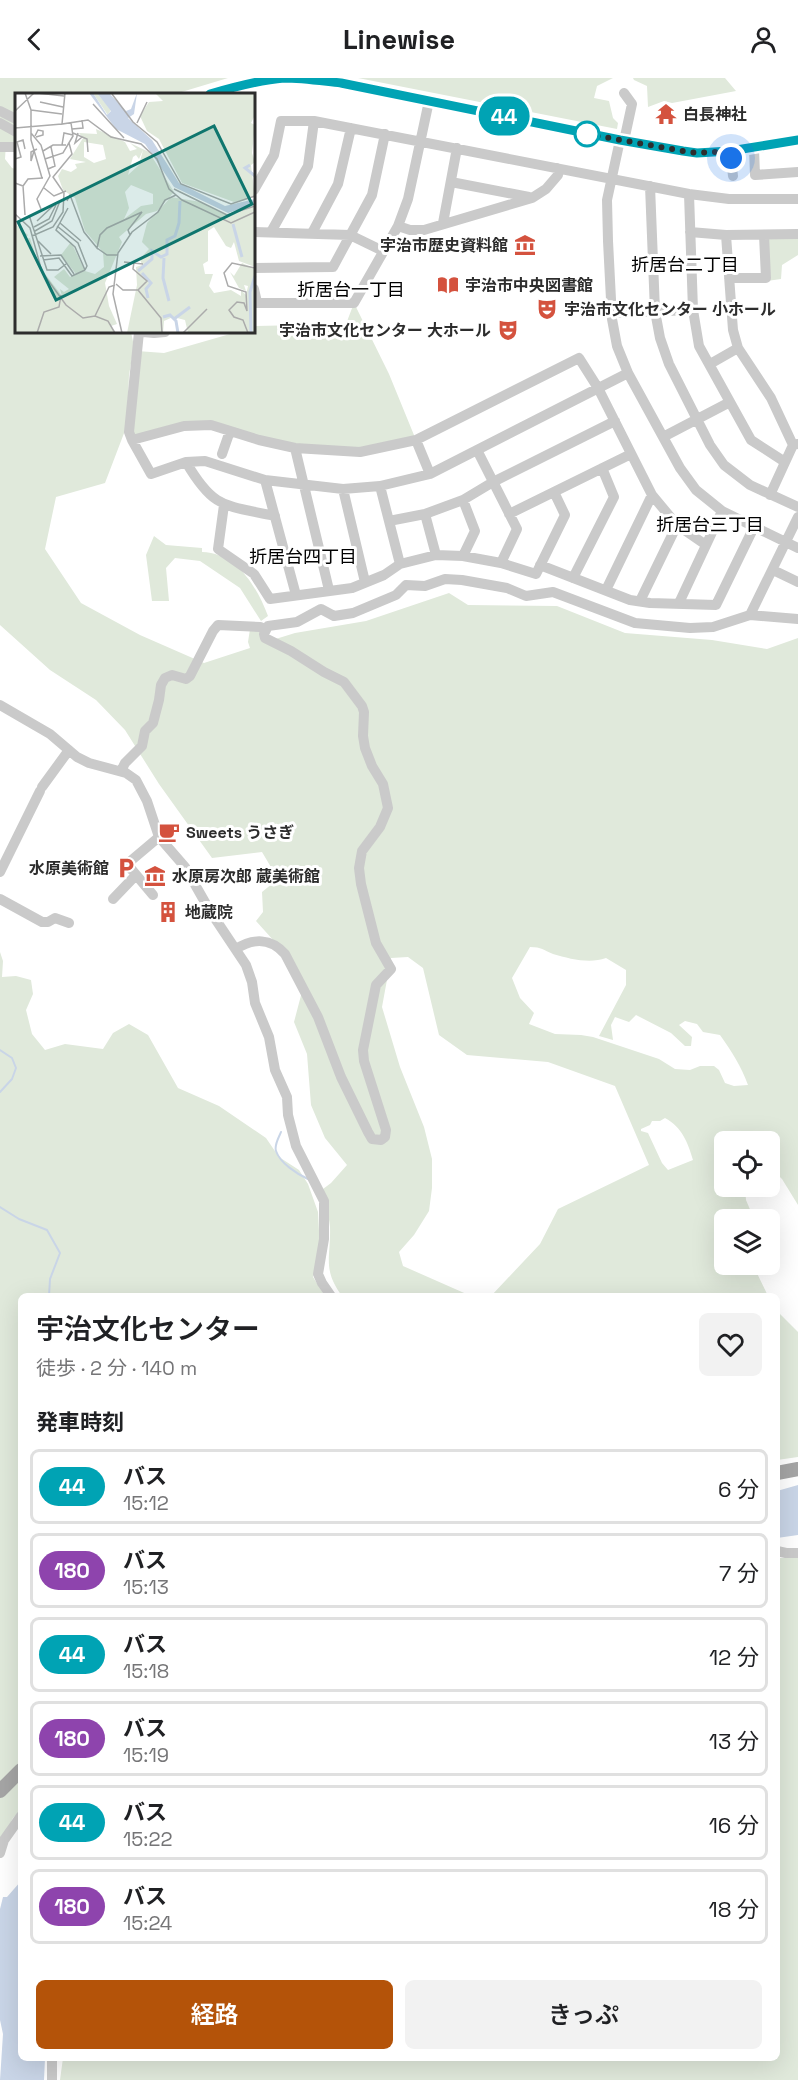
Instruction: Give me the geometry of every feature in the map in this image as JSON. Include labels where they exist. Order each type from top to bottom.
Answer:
[{"type":"main road","points":[[780,1472],[798,1469]]},
{"type":"main road","points":[[0,1791],[18,1773]]},
{"type":"street","points":[[214,93],[257,82],[285,78],[341,83],[622,141],[697,153],[754,148],[798,140]]},
{"type":"street","points":[[624,93],[632,104],[607,200],[612,313],[616,346],[628,373],[680,468],[696,490],[722,511],[798,548]]},
{"type":"street","points":[[255,303],[354,303],[398,226],[408,199],[429,101]]},
{"type":"street","points":[[0,111],[15,118]]},
{"type":"street","points":[[272,232],[308,166],[314,120]]},
{"type":"street","points":[[255,188],[274,155],[281,121],[314,120],[688,194],[729,200],[798,199]]},
{"type":"street","points":[[312,233],[338,184],[351,128]]},
{"type":"street","points":[[255,268],[333,267],[372,195],[385,134]]},
{"type":"street","points":[[443,223],[457,148]]},
{"type":"street","points":[[754,148],[755,175],[798,172]]},
{"type":"street","points":[[730,151],[734,176]]},
{"type":"street","points":[[398,226],[410,230],[424,230],[532,198],[546,189],[558,175],[557,168]]},
{"type":"street","points":[[451,182],[532,198]]},
{"type":"street","points":[[650,186],[655,311],[660,338],[669,364],[710,445],[724,465],[750,485],[798,507]]},
{"type":"street","points":[[688,194],[693,310],[699,346],[751,440],[785,462]]},
{"type":"street","points":[[255,232],[350,235],[383,251]]},
{"type":"street","points":[[690,232],[726,235],[798,234]]},
{"type":"street","points":[[729,278],[766,278],[764,234]]},
{"type":"street","points":[[726,235],[733,330],[738,348],[771,398],[796,445],[785,462],[770,495]]},
{"type":"street","points":[[612,313],[693,310]]},
{"type":"street","points":[[141,333],[129,432],[151,474],[186,462],[220,460],[265,480],[343,489],[380,486],[430,474],[628,373]]},
{"type":"street","points":[[710,364],[738,348]]},
{"type":"street","points":[[132,440],[184,426],[211,425],[295,447],[360,452],[416,440],[579,358],[598,388],[652,495],[677,525],[706,545]]},
{"type":"street","points":[[663,437],[730,402]]},
{"type":"street","points":[[389,521],[425,513],[463,500],[493,482],[615,421]]},
{"type":"street","points":[[220,460],[230,431]]},
{"type":"street","points":[[416,440],[430,474]]},
{"type":"street","points":[[122,771],[125,763],[142,746],[144,731],[153,723],[161,686],[165,678],[172,675],[186,679],[190,676],[213,631],[218,626],[234,625],[265,629],[268,626],[297,622],[321,609],[325,591],[295,447]]},
{"type":"street","points":[[477,450],[517,529],[501,563]]},
{"type":"street","points":[[509,514],[631,454]]},
{"type":"street","points":[[186,462],[206,492],[224,505],[275,516]]},
{"type":"street","points":[[573,578],[614,497],[602,468]]},
{"type":"street","points":[[265,480],[296,595]]},
{"type":"street","points":[[380,486],[400,564]]},
{"type":"street","points":[[343,489],[366,582]]},
{"type":"street","points":[[224,505],[218,549],[254,574],[270,599],[352,588],[400,564],[436,555],[463,556],[501,563],[536,574],[565,515],[554,492]]},
{"type":"street","points":[[606,590],[652,495]]},
{"type":"street","points":[[463,500],[475,531],[463,556]]},
{"type":"street","points":[[679,603],[722,511]]},
{"type":"street","points":[[425,513],[436,555]]},
{"type":"street","points":[[750,615],[798,517]]},
{"type":"street","points":[[640,601],[677,525]]},
{"type":"street","points":[[540,565],[630,600],[716,605],[754,527]]},
{"type":"street","points":[[773,570],[798,582]]},
{"type":"street","points":[[321,609],[334,616],[342,616],[396,595],[406,585],[425,586],[445,579],[507,588],[526,596],[553,592],[634,623],[690,628],[712,627],[750,615],[798,620]]},
{"type":"street","points":[[237,949],[246,943],[259,940],[280,948],[285,954],[318,1017],[341,1077],[368,1132],[372,1139],[381,1140],[385,1137],[385,1124],[364,1061],[363,1050],[376,985],[391,969],[376,943],[359,868],[362,851],[386,816],[388,808],[386,791],[364,748],[364,712],[351,689],[344,682],[265,638],[265,629]]},
{"type":"street","points":[[0,705],[50,734],[77,758],[122,771],[136,780],[143,790],[159,837],[184,867],[246,965],[252,982],[255,1003],[269,1037],[275,1070],[287,1097],[288,1115],[296,1146],[324,1201],[324,1239],[318,1274],[329,1293]]},
{"type":"street","points":[[0,872],[41,789],[69,750]]},
{"type":"street","points":[[153,895],[127,864],[159,837]]},
{"type":"street","points":[[113,899],[136,875]]},
{"type":"street","points":[[0,899],[42,922],[55,918],[69,923]]},
{"type":"street","points":[[780,1552],[798,1553]]},
{"type":"street","points":[[0,1853],[4,1840],[18,1820]]},
{"type":"shaded area","points":[[0,78],[228,78],[178,93],[15,93],[15,142],[6,143],[5,159],[15,169],[15,333],[131,333],[134,346],[129,375],[127,418],[137,351],[164,353],[234,333],[255,333],[256,326],[346,324],[354,303],[389,374],[416,440],[360,452],[295,447],[211,425],[132,440],[126,428],[105,483],[56,497],[45,549],[81,603],[140,635],[204,663],[250,648],[248,642],[250,629],[261,630],[266,642],[295,633],[366,621],[449,593],[468,605],[557,606],[625,633],[712,640],[767,649],[798,638],[798,1205],[780,1177],[780,1131],[714,1131],[714,1197],[746,1197],[750,1209],[714,1209],[714,1275],[758,1275],[767,1293],[494,1293],[540,1244],[558,1209],[649,1165],[615,1086],[548,1062],[467,1055],[439,1035],[423,968],[408,957],[391,958],[382,1007],[400,1067],[424,1127],[432,1159],[432,1188],[429,1211],[414,1235],[399,1252],[403,1266],[464,1293],[340,1293],[330,1270],[330,1227],[323,1189],[347,1165],[325,1138],[311,1105],[307,1054],[294,1022],[304,984],[274,941],[256,921],[263,912],[262,892],[278,879],[262,852],[212,858],[159,784],[125,730],[96,700],[50,670],[0,625]],"holes":[[[530,947],[540,948],[553,954],[593,961],[606,958],[626,970],[626,985],[599,1036],[613,1040],[611,1025],[615,1017],[629,1022],[636,1015],[671,1033],[685,1046],[691,1046],[692,1037],[679,1025],[685,1021],[697,1024],[703,1032],[720,1035],[736,1059],[748,1085],[734,1086],[725,1083],[719,1070],[714,1066],[700,1066],[690,1070],[675,1069],[659,1059],[593,1037],[555,1034],[529,1024],[534,1013],[520,998],[512,978]],[[665,1118],[676,1126],[693,1160],[668,1170],[662,1163],[648,1133],[641,1129],[650,1125],[652,1121]]]},
{"type":"shaded area","points":[[358,78],[613,78],[597,86],[594,98],[609,101],[613,118],[618,123],[617,129]]},
{"type":"shaded area","points":[[633,78],[725,78],[736,91],[672,103],[664,101],[648,107],[647,86]]},
{"type":"shaded area","points":[[798,236],[798,255],[782,265],[781,279],[767,281],[767,237]]},
{"type":"shaded area","points":[[154,536],[166,545],[202,548],[202,552],[226,558],[252,583],[268,616],[261,621],[240,588],[200,561],[175,558],[166,568],[169,601],[152,601],[146,555]]},
{"type":"shaded area","points":[[0,952],[3,961],[2,977],[16,976],[31,980],[33,994],[26,1010],[32,1034],[45,1050],[65,1044],[103,1049],[113,1033],[129,1024],[148,1035],[178,1088],[219,1106],[266,1138],[279,1157],[299,1170],[308,1184],[318,1212],[320,1250],[313,1277],[323,1293],[18,1293],[18,1814],[13,1818],[0,1842]]},
{"type":"shaded area","points":[[780,1314],[798,1332],[798,1457],[780,1460]]},
{"type":"shaded area","points":[[780,1558],[798,1558],[798,2080],[60,2080],[63,2061],[780,2061]]},
{"type":"water","points":[[798,1485],[798,1535],[780,1538],[780,1490]]},
{"type":"water","points":[[18,1884],[18,2061],[45,2061],[44,2080],[0,2080],[3,2034],[0,2020],[0,1909],[3,1897],[7,1897]]},
{"type":"waterway","points":[[0,1050],[12,1058],[16,1068],[12,1079],[0,1092]]},
{"type":"waterway","points":[[281,1132],[276,1146],[278,1155],[289,1168],[308,1179]]},
{"type":"waterway","points":[[0,1207],[19,1219],[47,1230],[60,1253],[50,1279],[49,1293]]},
{"type":"bus line","name":"44","points":[[214,93],[257,82],[285,78],[309,79],[341,83],[669,150],[697,153],[730,151],[798,140]]},
{"type":"place","name":"白長神社","points":[[666,114]]},
{"type":"place","name":"宇治市歴史資料館","points":[[525,245]]},
{"type":"place","name":"宇治市中央図書館","points":[[448,285]]},
{"type":"place","name":"宇治市文化センター 小ホール","points":[[547,309]]},
{"type":"place","name":"宇治市文化センター 大ホール","points":[[508,330]]},
{"type":"place","name":"Sweets うさぎ","points":[[169,832]]},
{"type":"place","name":"水原美術館","points":[[126,868]]},
{"type":"place","name":"水原房次郎 蔵美術館","points":[[155,876]]},
{"type":"place","name":"地蔵院","points":[[168,912]]},
{"type":"district","name":"折居台二丁目","points":[[685,264]]},
{"type":"district","name":"折居台一丁目","points":[[351,289]]},
{"type":"district","name":"折居台三丁目","points":[[710,524]]},
{"type":"district","name":"折居台四丁目","points":[[303,556]]},
{"type":"route","points":[[587,134],[669,150],[697,153],[730,151],[731,158]]}]
